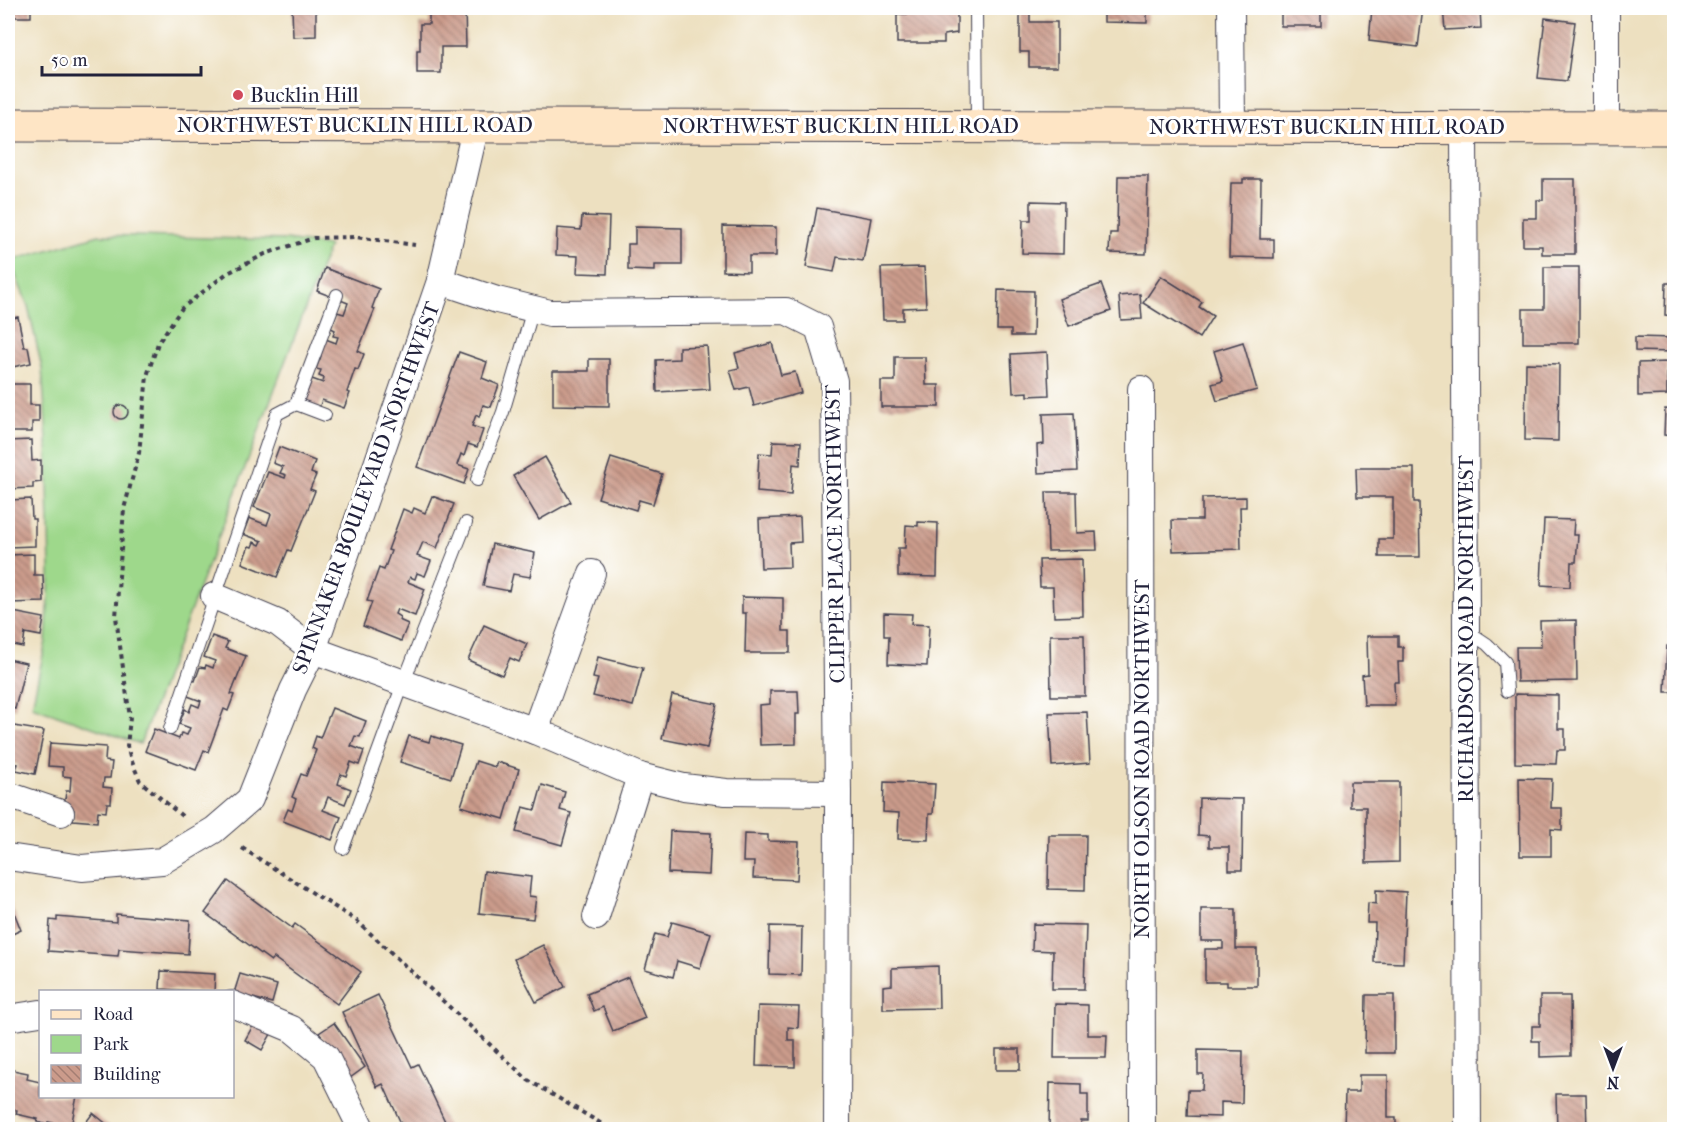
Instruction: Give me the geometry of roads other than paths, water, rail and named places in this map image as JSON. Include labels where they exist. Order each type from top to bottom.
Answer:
[{"type":"main road","name":"NORTHWEST BUCKLIN HILL ROAD","points":[[8,125],[1674,128]]},
{"type":"street","points":[[1231,8],[1232,127]]},
{"type":"street","points":[[1606,8],[1606,128]]},
{"type":"street","name":"SPINNAKER BOULEVARD NORTHWEST","points":[[8,857],[82,868],[162,861],[214,830],[250,799],[293,690],[313,650],[440,281],[476,125]]},
{"type":"street","name":"RICHARDSON ROAD NORTHWEST","points":[[1464,128],[1467,1130]]},
{"type":"street","name":"CLIPPER PLACE NORTHWEST","points":[[440,281],[550,313],[786,311],[818,327],[834,381],[838,793],[837,1130]]},
{"type":"street","name":"NORTH OLSON ROAD NORTHWEST","points":[[1141,388],[1142,1130]]},
{"type":"street","points":[[535,731],[591,573]]},
{"type":"street","points":[[214,596],[278,623],[313,650],[535,731],[640,776],[684,787],[726,792],[838,793]]},
{"type":"street","points":[[596,917],[640,776]]},
{"type":"street","points":[[8,795],[61,813]]},
{"type":"street","points":[[234,1005],[292,1029],[326,1057],[362,1130]]},
{"type":"street","points":[[8,1018],[39,1013]]},
{"type":"lane","points":[[976,8],[977,126]]},
{"type":"lane","points":[[170,729],[277,414],[296,404],[337,295]]},
{"type":"lane","points":[[477,480],[503,412],[533,309]]},
{"type":"lane","points":[[296,404],[325,415]]},
{"type":"lane","points":[[343,849],[403,684],[466,523]]},
{"type":"lane","points":[[1466,629],[1487,644],[1505,662],[1507,691]]},
{"type":"place","name":"Bucklin Hill","points":[[238,95]]}]
